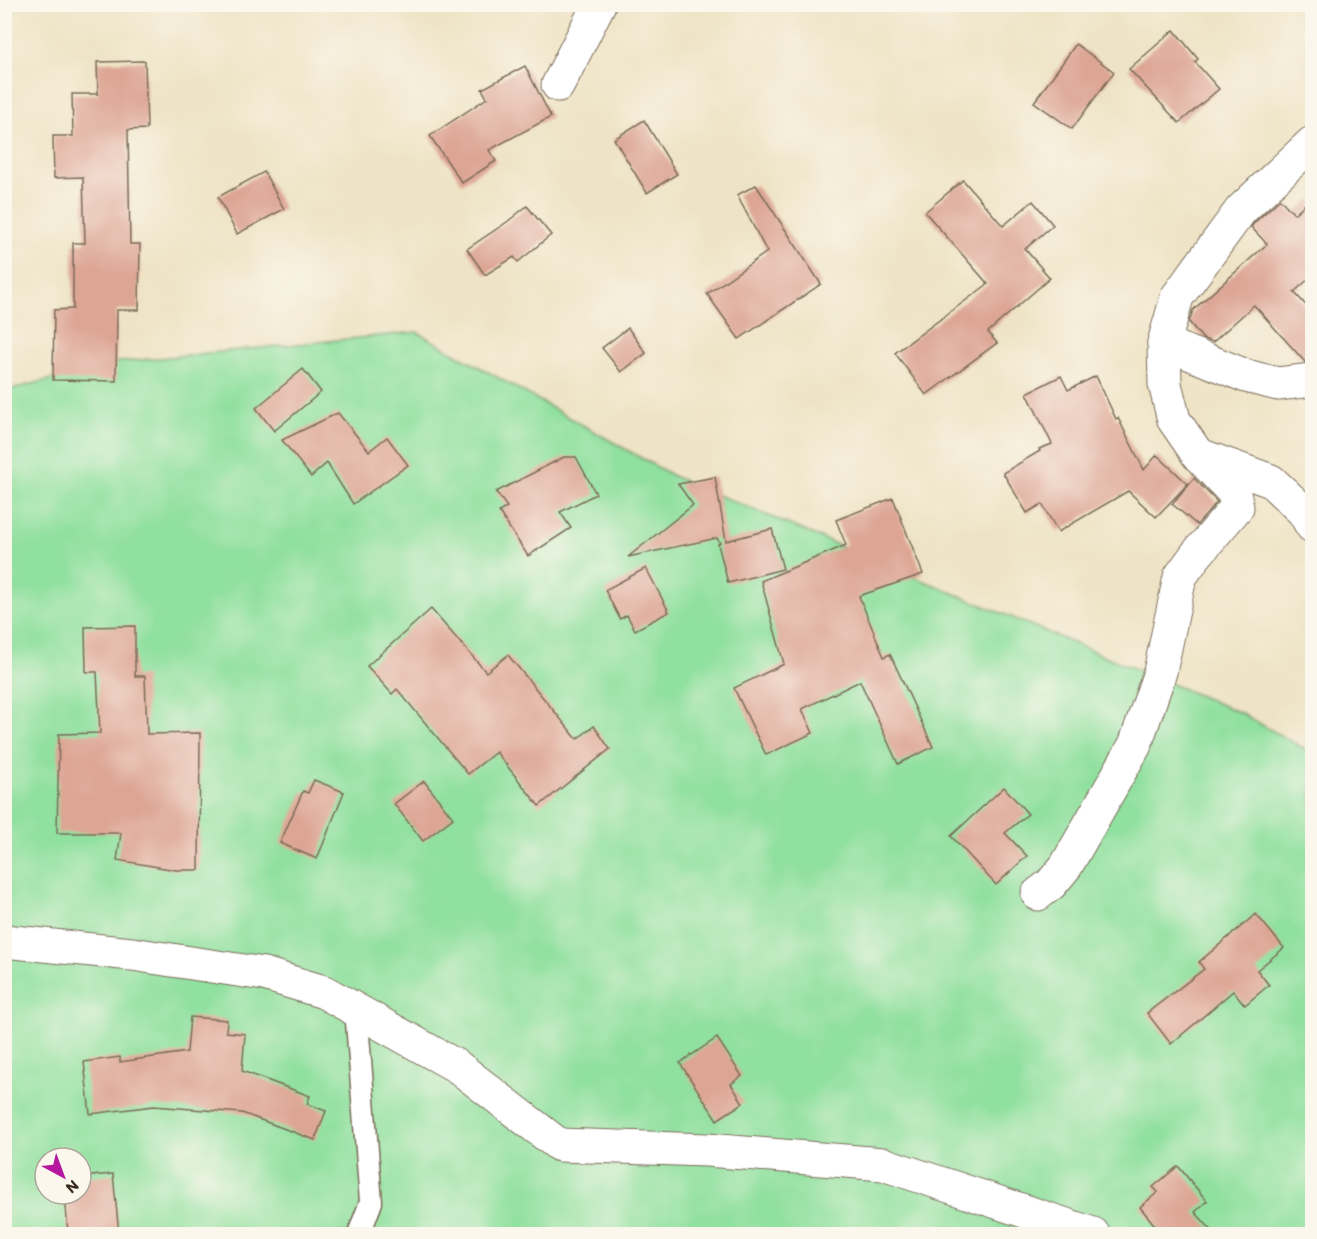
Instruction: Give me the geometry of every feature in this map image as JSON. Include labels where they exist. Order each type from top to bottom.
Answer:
[{"type":"street","points":[[558,85],[599,4]]},
{"type":"street","points":[[1038,894],[1051,884],[1066,866],[1135,745],[1160,672],[1180,576],[1237,507],[1234,493],[1198,455],[1174,420],[1165,384],[1164,343],[1177,297],[1241,210],[1312,143]]},
{"type":"street","points":[[1164,343],[1246,376],[1278,384],[1312,380]]},
{"type":"street","points":[[1198,455],[1271,481],[1303,511],[1312,526]]},
{"type":"street","points":[[4,941],[132,954],[264,974],[324,992],[458,1067],[559,1145],[707,1150],[884,1164],[1093,1234]]},
{"type":"lane","points":[[356,1010],[371,1202],[359,1234]]},
{"type":"green space","points":[[417,332],[675,477],[1241,713],[1312,753],[1312,1234],[5,1234],[4,391],[120,362]]},
{"type":"building","points":[[1174,30],[1198,59],[1195,62],[1219,89],[1179,123],[1129,69]]},
{"type":"building","points":[[1076,44],[1114,72],[1072,129],[1034,102]]},
{"type":"building","points":[[145,61],[147,129],[128,130],[130,244],[140,244],[139,310],[117,310],[116,381],[53,380],[54,310],[73,309],[73,243],[85,243],[83,177],[54,178],[53,136],[73,136],[72,94],[98,94],[97,62]]},
{"type":"building","points":[[525,66],[551,117],[489,150],[496,161],[462,183],[430,136],[487,98],[482,89]]},
{"type":"building","points":[[644,120],[677,174],[647,193],[614,139]]},
{"type":"building","points":[[264,172],[284,209],[237,234],[218,197]]},
{"type":"building","points":[[963,180],[1003,226],[1033,201],[1053,225],[1025,249],[1050,278],[988,332],[997,343],[926,395],[895,353],[988,284],[925,212]]},
{"type":"building","points":[[756,185],[821,284],[739,339],[707,294],[767,252],[737,195]]},
{"type":"building","points":[[1312,198],[1312,276],[1294,292],[1312,312],[1312,362],[1305,362],[1254,305],[1213,342],[1203,339],[1189,322],[1193,310],[1267,244],[1251,227],[1280,199],[1294,214]]},
{"type":"building","points":[[527,206],[551,235],[518,262],[514,257],[485,275],[467,249]]},
{"type":"building","points":[[628,328],[646,353],[621,372],[602,348]]},
{"type":"building","points":[[303,369],[321,392],[274,431],[256,408]]},
{"type":"building","points":[[1061,376],[1068,390],[1096,376],[1144,470],[1157,455],[1188,484],[1156,517],[1128,491],[1058,532],[1042,504],[1027,513],[1003,473],[1040,451],[1039,449],[1052,444],[1027,393]]},
{"type":"building","points":[[338,413],[369,451],[387,437],[408,465],[353,504],[327,463],[311,477],[282,440]]},
{"type":"building","points":[[564,457],[576,457],[596,494],[560,512],[571,528],[528,556],[499,512],[507,507],[496,492]]},
{"type":"building","points":[[715,477],[726,541],[772,529],[783,569],[728,583],[717,538],[628,557],[693,505],[678,484]]},
{"type":"building","points":[[1194,478],[1217,502],[1197,525],[1172,504]]},
{"type":"building","points":[[893,498],[923,574],[859,596],[884,657],[890,654],[933,747],[898,764],[860,681],[802,709],[813,733],[766,755],[734,688],[784,664],[761,581],[846,545],[836,520]]},
{"type":"building","points":[[646,568],[669,612],[635,630],[627,615],[620,619],[605,590]]},
{"type":"building","points":[[431,609],[486,672],[508,655],[577,739],[594,726],[610,749],[539,806],[496,752],[468,774],[397,689],[392,694],[367,666]]},
{"type":"building","points":[[135,626],[135,676],[145,676],[147,734],[200,733],[199,870],[176,870],[117,860],[121,833],[57,833],[59,734],[100,733],[97,672],[86,672],[85,627]]},
{"type":"building","points":[[314,780],[344,792],[317,859],[280,843],[303,791],[308,793]]},
{"type":"building","points":[[424,781],[453,818],[423,841],[394,804]]},
{"type":"building","points":[[1004,787],[1028,814],[1005,833],[1027,856],[996,885],[951,836]]},
{"type":"building","points":[[1256,914],[1284,948],[1257,970],[1269,985],[1245,1005],[1233,991],[1171,1044],[1147,1013],[1204,969],[1199,962]]},
{"type":"building","points":[[190,1017],[227,1020],[226,1032],[245,1034],[242,1071],[310,1096],[307,1104],[326,1111],[315,1140],[242,1113],[154,1106],[90,1114],[84,1062],[120,1057],[120,1062],[187,1052]]},
{"type":"building","points":[[717,1038],[742,1076],[731,1084],[743,1103],[717,1120],[680,1063]]},
{"type":"building","points":[[1178,1166],[1207,1201],[1195,1212],[1215,1234],[1162,1234],[1140,1207],[1158,1192],[1153,1187]]},
{"type":"building","points":[[113,1174],[119,1234],[68,1234],[66,1206],[93,1206],[93,1176]]}]
